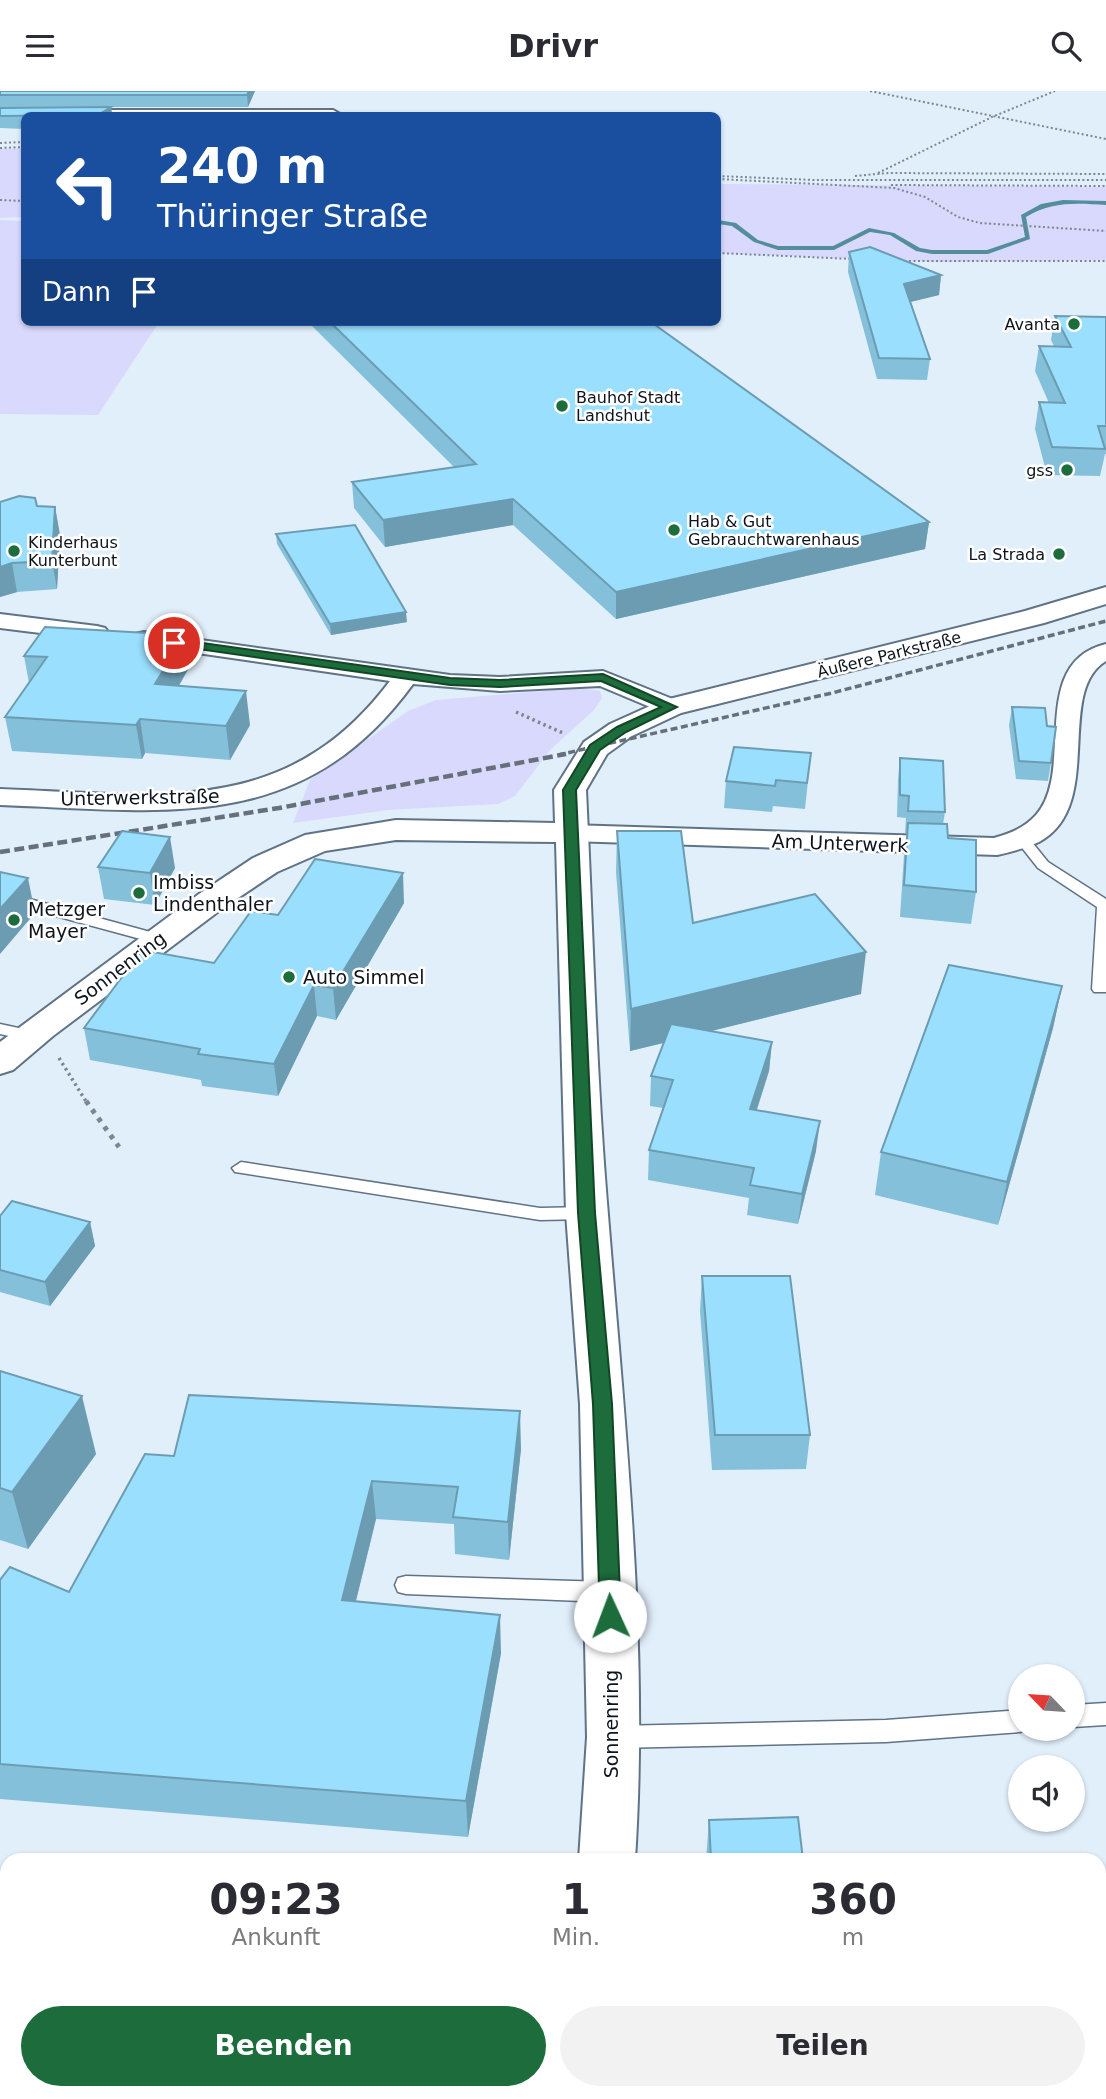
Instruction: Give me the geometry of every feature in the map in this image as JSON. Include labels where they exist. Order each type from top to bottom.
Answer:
[{"type":"street","points":[[17,114],[28,99]]},
{"type":"street","points":[[88,112],[195,109],[278,112]]},
{"type":"street","points":[[0,114],[21,114]]},
{"type":"street","name":"Äußere Parkstraße","points":[[671,707],[1034,617],[1106,595]]},
{"type":"street","points":[[0,621],[254,653],[450,682],[500,684],[603,678],[671,707]]},
{"type":"street","points":[[1094,754],[1079,695],[1080,678],[1087,663],[1106,651]]},
{"type":"street","name":"Unterwerkstraße","points":[[0,797],[192,799],[272,786],[330,754],[389,701],[406,677]]},
{"type":"street","name":"Sonnenring","points":[[607,1853],[614,1737],[603,1404],[587,1213],[570,790],[595,748],[621,730],[671,707]]},
{"type":"street","name":"Am Unterwerk","points":[[570,834],[997,847],[1026,844],[1073,826]]},
{"type":"street","name":"Sonnenring","points":[[0,1062],[23,1031],[265,865],[317,842],[396,830],[570,834]]},
{"type":"lane","points":[[1026,844],[1043,865],[1105,905],[1100,989]]},
{"type":"lane","points":[[0,895],[159,939]]},
{"type":"lane","points":[[241,1168],[540,1214],[587,1213]]},
{"type":"lane","points":[[406,1585],[609,1592]]},
{"type":"lane","points":[[1085,1715],[1106,1714]]},
{"type":"lane","points":[[614,1737],[887,1731],[1008,1722]]},
{"type":"path","points":[[870,91],[1106,139]]},
{"type":"path","points":[[877,173],[992,117],[1055,91]]},
{"type":"path","points":[[0,143],[21,142]]},
{"type":"path","points":[[0,148],[21,147]]},
{"type":"path","points":[[839,179],[877,173],[1106,174]]},
{"type":"path","points":[[721,179],[1106,180]]},
{"type":"path","points":[[721,179],[751,183],[862,186],[1106,185]]},
{"type":"path","points":[[862,186],[909,191],[958,217],[1013,226],[1106,231]]},
{"type":"path","points":[[0,200],[21,201]]},
{"type":"path","points":[[721,253],[853,259]]},
{"type":"path","points":[[895,261],[1106,261]]},
{"type":"path","points":[[450,682],[595,748]]},
{"type":"path","points":[[23,1031],[119,1147]]},
{"type":"shaded area","points":[[21,148],[21,217],[0,218],[0,149]]},
{"type":"shaded area","points":[[721,184],[1106,187],[1106,260],[936,262],[721,253]]},
{"type":"shaded area","points":[[0,220],[21,221],[21,326],[156,326],[98,415],[0,414]]},
{"type":"shaded area","points":[[579,688],[600,691],[602,698],[594,710],[551,749],[515,796],[498,804],[388,810],[293,823],[310,780],[408,711],[436,700]]},
{"type":"building","points":[[0,91],[249,91],[247,95],[0,95]]},
{"type":"building","points":[[111,107],[103,112],[21,112],[21,116],[0,116],[0,108]]},
{"type":"building","points":[[870,247],[941,275],[904,284],[930,359],[879,358],[849,252]]},
{"type":"building","points":[[1055,316],[1106,317],[1106,426],[1098,426],[1105,449],[1052,447],[1039,402],[1065,403],[1039,346],[1071,347]]},
{"type":"building","name":"Bauhof Stadt Landshut","points":[[334,326],[657,326],[929,522],[616,592],[513,499],[383,520],[352,482],[476,464]]},
{"type":"building","points":[[19,496],[35,498],[37,506],[55,507],[52,561],[12,563],[0,567],[0,502]]},
{"type":"building","points":[[355,525],[406,612],[330,624],[276,534]]},
{"type":"building","points":[[45,627],[147,633],[150,629],[187,631],[155,684],[246,691],[226,726],[140,719],[136,725],[5,717],[47,657],[24,656]]},
{"type":"building","points":[[1012,707],[1045,708],[1047,726],[1056,727],[1051,763],[1019,761]]},
{"type":"building","points":[[734,747],[811,753],[807,783],[776,780],[775,786],[726,781]]},
{"type":"building","points":[[900,758],[943,761],[945,812],[908,811],[909,796],[900,795]]},
{"type":"building","points":[[908,823],[947,824],[948,838],[976,840],[976,892],[904,885]]},
{"type":"building","points":[[122,831],[170,837],[150,873],[98,867]]},
{"type":"building","points":[[617,831],[681,831],[693,923],[815,894],[866,952],[631,1009]]},
{"type":"building","points":[[315,859],[403,873],[333,988],[314,985],[274,1064],[198,1054],[200,1049],[84,1028],[142,950],[214,963],[251,911],[278,915]]},
{"type":"building","points":[[0,872],[28,878],[0,909]]},
{"type":"building","points":[[949,965],[1062,986],[1007,1182],[881,1152]]},
{"type":"building","points":[[671,1024],[772,1042],[750,1109],[820,1121],[802,1194],[750,1185],[754,1168],[649,1150],[673,1080],[651,1076]]},
{"type":"building","points":[[12,1201],[90,1222],[45,1282],[0,1270],[0,1216]]},
{"type":"building","points":[[702,1276],[790,1276],[810,1435],[715,1435]]},
{"type":"building","points":[[0,1371],[82,1396],[12,1492],[0,1488]]},
{"type":"building","points":[[189,1395],[520,1411],[508,1522],[453,1517],[458,1487],[372,1481],[342,1600],[500,1615],[466,1801],[0,1764],[0,1580],[10,1567],[69,1592],[145,1454],[174,1456]]},
{"type":"building","points":[[798,1817],[802,1853],[711,1853],[709,1820]]},
{"type":"waterway","points":[[721,222],[734,224],[756,241],[778,248],[834,248],[869,230],[892,234],[918,250],[988,252],[1028,238],[1023,216],[1033,210],[1063,202],[1106,203]]},
{"type":"railway","points":[[558,755],[832,693],[1106,621]]},
{"type":"railway","points":[[0,852],[279,808],[566,754]]},
{"type":"place","name":"Avanta","points":[[1074,324]]},
{"type":"place","name":"Bauhof Stadt Landshut","points":[[562,406]]},
{"type":"place","name":"gss","points":[[1067,470]]},
{"type":"place","name":"Hab & Gut Gebrauchtwarenhaus","points":[[674,530]]},
{"type":"place","name":"Kinderhaus Kunterbunt","points":[[14,551]]},
{"type":"place","name":"La Strada","points":[[1059,554]]},
{"type":"place","name":"Imbiss Lindenthaler","points":[[139,893]]},
{"type":"place","name":"Metzger Mayer","points":[[14,920]]},
{"type":"place","name":"Auto Simmel","points":[[289,977]]},
{"type":"route","points":[[174,643],[450,682],[500,684],[603,678],[671,707],[621,730],[595,748],[570,790],[587,1213],[603,1404],[610,1616]]}]
